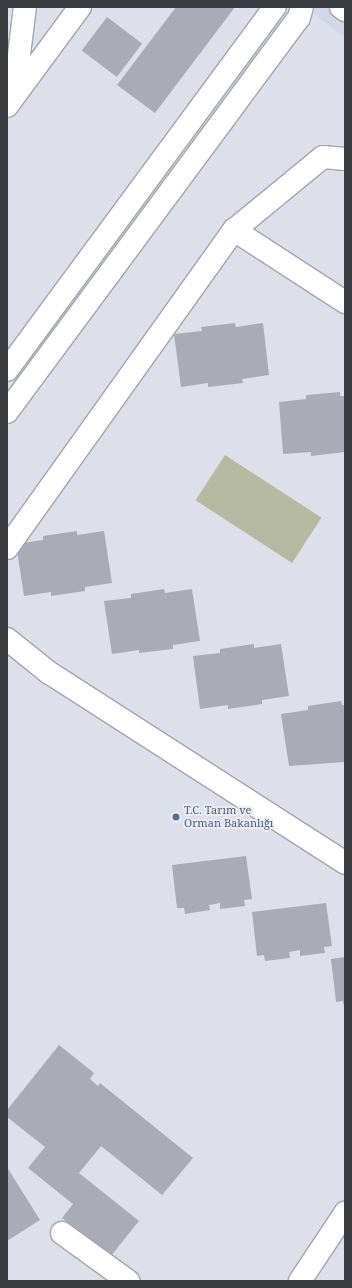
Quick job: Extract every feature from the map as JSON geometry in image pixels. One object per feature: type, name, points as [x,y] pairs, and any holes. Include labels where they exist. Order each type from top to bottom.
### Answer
[{"type":"street","points":[[10,101],[24,7]]},
{"type":"street","points":[[10,101],[80,7]]},
{"type":"street","points":[[7,370],[275,7]]},
{"type":"street","points":[[7,412],[299,18],[302,7]]},
{"type":"street","points":[[341,7],[345,10]]},
{"type":"street","points":[[7,548],[234,230],[323,157],[345,158]]},
{"type":"street","points":[[234,230],[345,302]]},
{"type":"street","points":[[7,639],[48,672],[345,863]]},
{"type":"street","points":[[300,1281],[345,1212]]},
{"type":"street","points":[[62,1233],[128,1281]]},
{"type":"shaded area","points":[[306,7],[345,7],[345,38]]},
{"type":"green space","points":[[225,455],[321,518],[292,563],[196,500]]},
{"type":"building","points":[[176,7],[235,7],[155,113],[117,85]]},
{"type":"building","points":[[107,17],[142,43],[117,77],[82,51]]},
{"type":"building","points":[[235,323],[236,327],[263,323],[269,375],[242,379],[243,383],[208,387],[208,383],[181,387],[174,334],[202,331],[201,327]]},
{"type":"building","points":[[340,392],[340,396],[345,396],[345,452],[311,456],[311,452],[283,454],[279,402],[306,399],[306,395]]},
{"type":"building","points":[[77,531],[77,535],[104,531],[112,583],[85,587],[85,591],[51,596],[51,592],[24,596],[16,544],[43,540],[43,536]]},
{"type":"building","points":[[164,589],[165,593],[192,589],[200,641],[173,645],[173,649],[139,653],[139,650],[112,654],[104,601],[131,598],[131,594]]},
{"type":"building","points":[[254,644],[254,648],[281,644],[289,696],[262,700],[262,704],[228,709],[228,705],[200,709],[193,656],[220,653],[220,649]]},
{"type":"building","points":[[341,701],[342,705],[345,705],[345,762],[289,766],[281,714],[308,710],[308,706]]},
{"type":"building","points":[[246,856],[252,899],[244,900],[245,906],[220,909],[220,903],[209,905],[210,910],[185,914],[184,908],[177,908],[172,865]]},
{"type":"building","points":[[326,903],[332,946],[324,947],[325,953],[300,956],[300,950],[289,952],[290,958],[265,961],[264,955],[257,956],[252,912]]},
{"type":"building","points":[[345,957],[344,1007],[343,1001],[336,1002],[331,959]]},
{"type":"building","points":[[59,1045],[94,1073],[90,1079],[98,1086],[100,1083],[193,1158],[162,1195],[101,1146],[79,1173],[139,1221],[110,1257],[62,1218],[73,1204],[28,1168],[45,1147],[7,1117],[7,1110]]},
{"type":"building","points":[[7,1167],[40,1220],[7,1241]]},
{"type":"place","name":"T.C. Tarım ve Orman Bakanlığı","points":[[176,817]]}]
